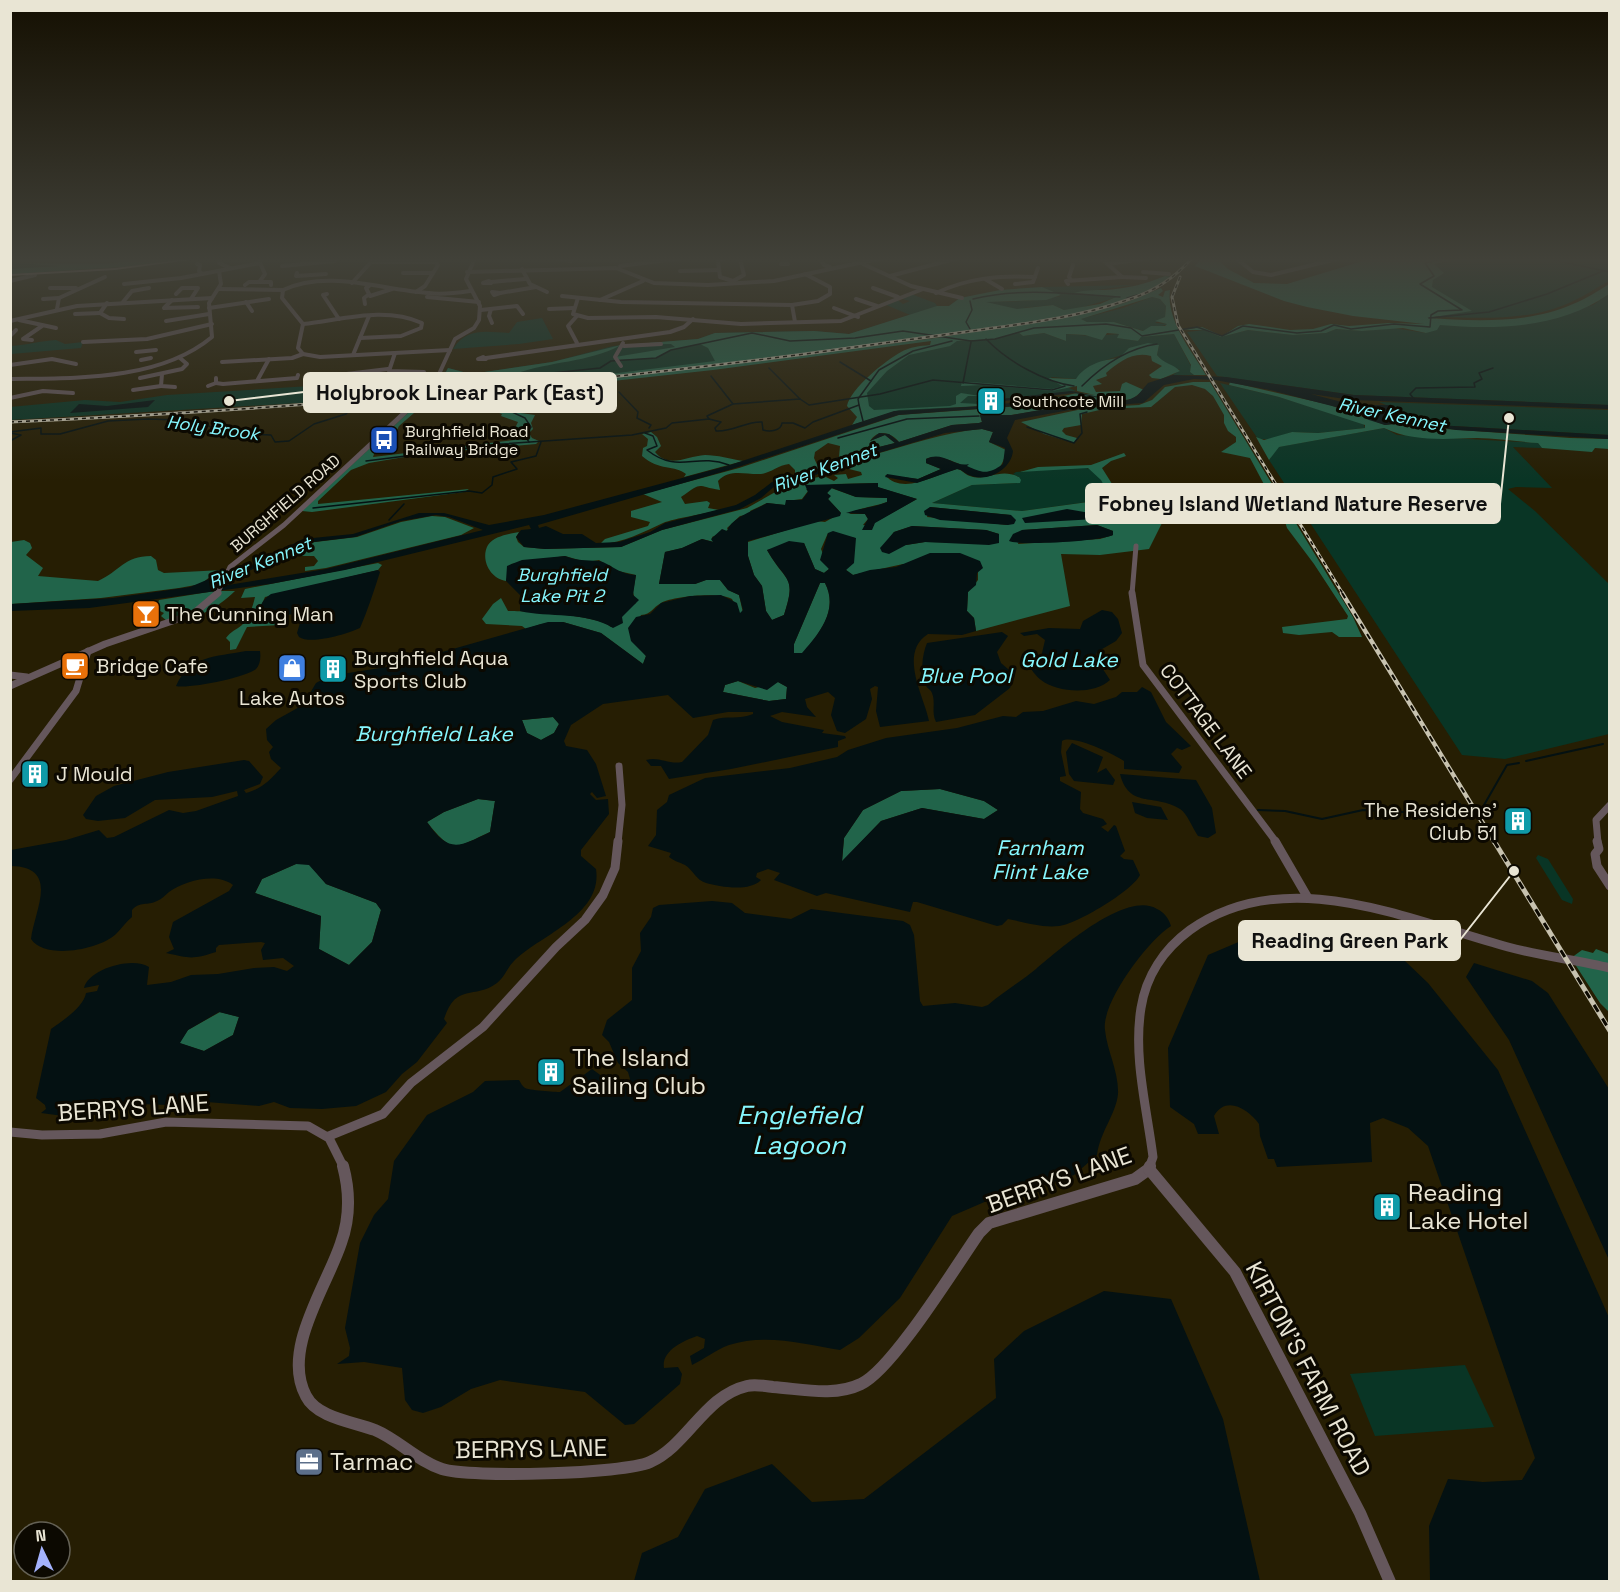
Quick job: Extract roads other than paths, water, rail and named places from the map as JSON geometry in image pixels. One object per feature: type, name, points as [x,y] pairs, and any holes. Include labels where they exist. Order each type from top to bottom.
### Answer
[{"type":"street","points":[[32,340],[23,339],[33,332]]},
{"type":"street","points":[[83,342],[108,339],[126,341],[147,339],[176,332]]},
{"type":"street","points":[[10,379],[57,378],[128,371],[158,365],[180,358],[211,339],[211,332]]},
{"type":"street","points":[[301,332],[297,348],[303,354]]},
{"type":"street","points":[[352,355],[363,332]]},
{"type":"street","points":[[360,339],[401,336],[413,332]]},
{"type":"street","name":"BURGHFIELD ROAD","points":[[10,686],[88,651],[193,614],[218,593],[227,572],[284,525],[434,385],[455,339],[465,332]]},
{"type":"street","points":[[571,332],[576,343]]},
{"type":"street","points":[[486,358],[576,343],[667,332]]},
{"type":"street","points":[[620,337],[624,346]]},
{"type":"street","points":[[624,346],[661,345]]},
{"type":"street","points":[[621,366],[616,359],[624,346]]},
{"type":"street","points":[[222,362],[303,354],[320,357],[450,350]]},
{"type":"street","points":[[136,352],[153,351],[151,358]]},
{"type":"street","points":[[388,369],[392,367],[395,353]]},
{"type":"street","points":[[151,358],[158,365]]},
{"type":"street","points":[[141,360],[151,358]]},
{"type":"street","points":[[140,378],[179,370],[189,365],[180,358]]},
{"type":"street","points":[[10,365],[52,359],[76,363]]},
{"type":"street","points":[[256,381],[269,359]]},
{"type":"street","points":[[338,374],[388,369],[396,373],[424,372]]},
{"type":"street","points":[[161,386],[162,374]]},
{"type":"street","points":[[207,386],[216,380],[256,381],[297,377]]},
{"type":"street","points":[[43,391],[57,378]]},
{"type":"street","points":[[133,390],[161,386],[175,387]]},
{"type":"street","points":[[10,398],[43,391],[73,393]]},
{"type":"street","name":"COTTAGE LANE","points":[[1136,546],[1137,556],[1132,594],[1143,665],[1287,856],[1308,898]]},
{"type":"street","points":[[10,780],[15,767],[76,691],[88,651]]},
{"type":"street","points":[[10,675],[27,677]]},
{"type":"street","points":[[329,1136],[383,1114],[411,1083],[483,1027],[556,947],[585,920],[603,895],[615,868],[622,805],[619,766]]},
{"type":"street","points":[[1610,805],[1600,813],[1595,829],[1599,849],[1595,854],[1596,861],[1610,886]]},
{"type":"street","points":[[1149,1169],[1153,1157],[1140,1041],[1140,1007],[1150,975],[1172,943],[1210,918],[1260,902],[1308,898],[1374,911],[1522,951],[1610,968]]},
{"type":"street","name":"BERRYS LANE","points":[[10,1132],[70,1136],[166,1122],[189,1121],[308,1126],[322,1129],[329,1136],[344,1168],[349,1195],[347,1222],[335,1258],[308,1317],[300,1343],[299,1367],[303,1393],[313,1407],[384,1434],[429,1466],[448,1472],[472,1474],[627,1469],[651,1462],[675,1444],[710,1407],[739,1387],[750,1385],[835,1392],[862,1384],[887,1363],[979,1233],[989,1223],[1135,1179],[1149,1169]]},
{"type":"street","name":"KIRTON'S FARM ROAD","points":[[1149,1169],[1235,1272],[1274,1342],[1309,1419],[1365,1523],[1390,1581]]},
{"type":"water","name":"River Kennet","points":[[1173,375],[1226,377],[1354,395],[1609,405],[1609,409],[1352,400],[1311,394],[1353,405],[1388,405],[1400,410],[1405,417],[1436,425],[1609,435],[1609,439],[1456,430],[1410,422],[1385,425],[1369,420],[1359,413],[1270,390],[1215,380],[1194,379],[1164,385],[1143,403],[1086,407],[1015,420],[1007,438],[1013,451],[1011,458],[1003,469],[990,476],[976,477],[957,469],[917,483],[885,477],[887,474],[918,479],[941,469],[926,463],[926,459],[932,457],[943,458],[958,464],[969,464],[967,466],[984,472],[1003,464],[1005,448],[989,442],[993,432],[982,429],[945,433],[868,456],[851,457],[814,476],[777,484],[761,498],[740,509],[662,530],[621,547],[545,549],[524,547],[516,537],[521,530],[531,529],[529,525],[345,570],[270,584],[89,608],[11,611],[11,604],[113,598],[190,587],[216,576],[240,571],[303,539],[353,534],[419,513],[444,513],[489,525],[544,515],[727,466],[894,411],[984,406],[987,405],[985,402],[989,401],[992,405],[1078,396],[1115,401],[1074,393],[995,402],[993,400],[1071,391],[1118,401],[1128,400],[1137,396],[1148,383]],"holes":[[[1086,402],[1012,415],[1000,415],[988,411],[980,415],[982,422],[952,425],[899,442],[889,434],[879,433],[870,441],[885,435],[895,443],[835,458],[812,472],[772,482],[755,495],[736,505],[665,523],[650,532],[619,542],[596,543],[582,534],[563,534],[546,526],[539,528],[538,525],[732,469],[898,415]],[[436,515],[449,517],[483,530],[326,569],[228,585],[210,585],[239,576],[305,543],[355,537],[401,521]]]},
{"type":"water","points":[[155,400],[148,407],[70,413],[79,404],[107,406]]},
{"type":"water","name":"Burghfield Lake","points":[[878,483],[878,487],[917,499],[875,523],[872,530],[862,530],[868,519],[865,514],[846,513],[882,504],[887,502],[887,498],[856,497],[832,488],[827,493],[831,496],[828,499],[841,513],[840,516],[748,541],[748,556],[754,575],[762,586],[766,611],[772,620],[784,615],[790,593],[788,580],[767,550],[789,541],[804,543],[815,569],[824,573],[829,569],[820,560],[828,533],[833,531],[856,538],[854,563],[846,570],[853,575],[870,570],[896,567],[930,553],[960,553],[980,561],[983,568],[977,573],[976,585],[968,592],[967,611],[974,618],[976,631],[962,635],[928,634],[919,642],[915,652],[915,675],[929,721],[880,727],[876,711],[878,687],[875,686],[870,689],[872,699],[866,719],[845,733],[837,731],[831,715],[835,698],[828,692],[805,699],[807,707],[816,717],[782,712],[770,716],[782,722],[824,730],[822,733],[845,736],[846,738],[838,741],[838,747],[669,779],[661,766],[651,766],[646,760],[682,762],[708,735],[713,720],[748,716],[753,712],[728,712],[693,718],[668,695],[603,704],[571,725],[564,741],[566,746],[587,750],[596,764],[606,796],[597,798],[592,792],[590,794],[596,800],[608,799],[609,814],[581,850],[581,856],[596,869],[596,885],[590,899],[567,923],[525,951],[497,983],[454,1000],[444,1019],[447,1023],[417,1062],[402,1074],[386,1092],[356,1106],[322,1109],[290,1108],[274,1102],[259,1106],[193,1101],[168,1105],[140,1104],[71,1117],[41,1113],[46,1109],[45,1105],[36,1098],[51,1029],[77,1008],[86,993],[97,991],[99,985],[84,988],[87,981],[102,970],[122,964],[142,964],[149,967],[147,985],[171,982],[191,975],[274,967],[287,971],[294,966],[283,958],[263,960],[261,950],[265,943],[261,942],[219,945],[216,952],[196,957],[166,953],[174,949],[169,937],[173,922],[229,891],[233,885],[218,879],[192,882],[176,888],[157,901],[138,906],[132,910],[132,917],[116,934],[98,944],[60,951],[38,945],[31,939],[41,892],[40,882],[36,874],[26,868],[11,866],[11,850],[66,840],[99,830],[107,838],[114,837],[169,810],[183,813],[196,811],[238,796],[237,791],[212,797],[155,800],[125,818],[98,821],[86,819],[83,815],[96,796],[114,786],[168,772],[244,760],[249,761],[263,777],[260,784],[244,790],[246,793],[257,789],[281,768],[271,759],[269,752],[273,747],[267,740],[266,729],[276,720],[303,705],[316,683],[329,676],[393,666],[548,622],[563,622],[601,633],[643,664],[646,656],[631,641],[628,628],[636,617],[650,614],[661,603],[690,596],[721,595],[737,603],[740,613],[743,610],[739,595],[728,590],[720,580],[706,580],[695,584],[659,584],[665,552],[682,548],[702,539],[713,542],[711,539],[722,529],[727,531],[738,518],[767,503],[785,505],[786,500],[802,500],[808,492],[805,485]],"holes":[[[820,583],[825,583],[830,603],[825,621],[815,638],[802,653],[794,653],[794,644]],[[738,681],[767,690],[778,682],[787,687],[786,699],[769,701],[723,692],[725,685]],[[553,717],[559,724],[554,733],[541,740],[527,733],[522,720]],[[478,799],[495,801],[490,832],[462,844],[448,843],[427,822],[444,812]],[[296,864],[309,865],[326,884],[376,903],[381,910],[372,942],[349,965],[319,949],[321,916],[255,893],[262,879]],[[219,1012],[239,1017],[233,1035],[204,1051],[180,1043],[188,1030]]]},
{"type":"water","points":[[930,507],[1011,515],[1016,520],[1014,524],[1008,525],[940,520],[925,515],[924,511]]},
{"type":"water","points":[[1067,509],[1090,513],[1096,519],[1025,523],[1022,518]]},
{"type":"water","points":[[1097,525],[1113,531],[1113,535],[1061,542],[1009,541],[1013,534],[1022,530]]},
{"type":"water","points":[[912,526],[986,530],[999,534],[999,543],[989,545],[925,542],[906,545],[889,554],[882,552],[880,548],[894,532]]},
{"type":"water","name":"Burghfield Lake Pit 2","points":[[565,556],[578,560],[602,562],[624,573],[636,575],[633,595],[639,600],[622,617],[623,623],[613,628],[591,619],[520,611],[520,595],[506,581],[507,566],[522,560]]},
{"type":"water","points":[[378,570],[380,572],[360,628],[338,636],[312,640],[299,637],[297,633],[300,623],[296,614],[266,621],[256,619],[259,608],[271,594]]},
{"type":"water","name":"Gold Lake","points":[[1102,610],[1112,612],[1118,619],[1122,633],[1116,641],[1097,652],[1095,657],[1110,680],[1095,688],[1066,690],[1048,684],[1039,678],[1031,669],[1040,662],[1045,640],[1037,634],[1024,636],[1020,633],[1049,628],[1080,629],[1083,621]]},
{"type":"water","name":"Blue Pool","points":[[1002,632],[1008,636],[997,652],[1001,663],[1015,675],[1010,688],[975,715],[936,722],[932,692],[926,686],[922,670],[927,643]]},
{"type":"water","points":[[246,651],[260,651],[256,669],[241,676],[216,682],[176,686],[188,668],[196,663]]},
{"type":"water","name":"Farnham Flint Lake","points":[[1142,687],[1151,692],[1166,722],[1191,746],[1182,750],[1177,748],[1171,754],[1182,767],[1179,773],[1124,769],[1124,761],[1102,750],[1084,742],[1062,741],[1061,752],[1066,776],[1060,777],[1060,781],[1081,792],[1080,809],[1083,813],[1103,819],[1107,824],[1101,827],[1108,832],[1114,825],[1116,826],[1125,851],[1120,856],[1133,860],[1140,875],[1116,898],[1067,924],[1046,926],[1008,919],[1002,925],[997,926],[917,902],[913,902],[910,912],[826,893],[817,896],[774,880],[780,873],[768,869],[757,873],[756,877],[761,880],[756,884],[735,888],[719,886],[700,880],[685,865],[669,857],[671,853],[648,846],[656,835],[657,810],[667,802],[669,795],[705,778],[790,768],[837,757],[848,750],[886,738],[957,728],[1003,716],[1016,717],[1023,712],[1043,711],[1076,701],[1094,704],[1116,697],[1122,692],[1137,692]],"holes":[[[940,789],[984,801],[998,810],[984,819],[922,808],[881,821],[842,861],[844,838],[863,810],[901,791]]]},
{"type":"water","points":[[1072,743],[1103,757],[1097,773],[1106,768],[1115,780],[1113,785],[1074,781],[1069,774],[1066,752]]},
{"type":"water","points":[[1120,774],[1196,780],[1212,808],[1216,833],[1208,838],[1198,836],[1183,811],[1170,804],[1136,796],[1124,785]]},
{"type":"water","points":[[1132,802],[1161,807],[1168,820],[1147,818],[1135,813]]},
{"type":"water","name":"Englefield Lagoon","points":[[712,901],[732,903],[745,913],[791,919],[811,909],[903,921],[910,925],[914,935],[920,1001],[923,1006],[955,1003],[982,1007],[988,1005],[1076,937],[1111,915],[1144,905],[1160,910],[1171,926],[1150,944],[1128,973],[1110,1004],[1106,1018],[1106,1038],[1117,1078],[1118,1094],[1097,1155],[1074,1175],[1048,1184],[1003,1194],[952,1216],[900,1298],[859,1338],[840,1350],[785,1341],[757,1340],[729,1345],[692,1365],[690,1356],[704,1348],[705,1339],[697,1336],[680,1344],[669,1352],[664,1368],[678,1367],[682,1374],[680,1384],[634,1424],[625,1425],[585,1392],[500,1380],[471,1389],[441,1407],[423,1413],[412,1410],[405,1400],[402,1368],[364,1362],[337,1364],[349,1356],[350,1348],[345,1328],[360,1243],[374,1215],[388,1199],[394,1161],[427,1115],[473,1092],[485,1081],[519,1080],[527,1089],[560,1092],[592,1069],[614,1085],[627,1086],[630,1079],[628,1072],[618,1063],[609,1042],[602,1035],[607,1020],[632,1000],[632,968],[641,951],[640,933],[651,917],[653,908],[659,905]]},
{"type":"water","points":[[1328,928],[1382,939],[1428,983],[1498,1070],[1610,1320],[1609,1581],[1430,1581],[1429,1526],[1448,1479],[1483,1482],[1522,1480],[1535,1458],[1428,1146],[1408,1128],[1383,1118],[1370,1123],[1372,1162],[1277,1167],[1274,1159],[1268,1159],[1260,1136],[1259,1124],[1243,1109],[1231,1105],[1225,1106],[1214,1116],[1219,1134],[1198,1134],[1194,1124],[1170,1107],[1168,1048],[1208,955],[1262,932],[1302,937]]},
{"type":"water","points":[[1474,963],[1532,981],[1548,993],[1609,1089],[1609,1260],[1509,1040],[1466,977]]},
{"type":"water","points":[[1104,1291],[1171,1299],[1223,1419],[1260,1581],[634,1581],[642,1553],[678,1537],[705,1489],[772,1464],[812,1502],[864,1499],[996,1398],[994,1359],[1024,1331]]},
{"type":"waterway","name":"Holy Brook","points":[[10,432],[41,428],[41,434],[60,434],[108,421],[180,420],[245,434],[271,435],[275,442],[289,441],[314,424],[346,414],[354,405],[378,395],[422,387],[502,382],[513,377],[600,368],[611,361],[656,358],[671,350],[752,333],[790,341],[855,338],[894,332]]},
{"type":"waterway","name":"Holy Brook","points":[[912,332],[971,341],[987,340]]},
{"type":"waterway","name":"Holy Brook","points":[[987,340],[1019,332]]},
{"type":"waterway","name":"Holy Brook","points":[[1137,332],[1142,336],[1165,332]]},
{"type":"waterway","name":"Holy Brook","points":[[1212,332],[1222,336],[1230,332]]},
{"type":"waterway","name":"Holy Brook","points":[[1292,332],[1305,332]]},
{"type":"waterway","points":[[987,340],[1004,355],[1027,369],[1062,384],[1074,386]]},
{"type":"waterway","points":[[859,397],[879,370],[913,351],[952,341]]},
{"type":"waterway","points":[[963,383],[971,342]]},
{"type":"waterway","points":[[1082,386],[1116,359],[1136,349],[1157,344]]},
{"type":"waterway","points":[[840,362],[871,381]]},
{"type":"waterway","points":[[769,368],[800,399]]},
{"type":"waterway","points":[[1414,399],[1410,394],[1416,388],[1475,387],[1474,383],[1482,379],[1479,373],[1493,368]]},
{"type":"waterway","points":[[711,376],[733,404]]},
{"type":"waterway","points":[[859,397],[933,380],[963,383]]},
{"type":"waterway","points":[[963,383],[1052,390],[1065,386]]},
{"type":"waterway","points":[[619,392],[638,412],[637,418],[651,425],[649,428]]},
{"type":"waterway","points":[[800,399],[809,405],[859,397]]},
{"type":"waterway","points":[[859,397],[859,405]]},
{"type":"waterway","points":[[733,404],[800,399]]},
{"type":"waterway","points":[[492,403],[525,418],[531,427],[525,436],[529,442]]},
{"type":"waterway","points":[[709,419],[707,416],[733,404]]},
{"type":"waterway","points":[[709,419],[721,422],[715,428],[716,431],[729,430],[756,422],[762,422],[763,430],[766,431],[777,429],[782,423],[793,423],[805,428],[813,422],[859,405]]},
{"type":"waterway","points":[[859,405],[863,421]]},
{"type":"waterway","points":[[1027,427],[1074,443],[1082,433],[1080,414],[1087,412]]},
{"type":"waterway","points":[[838,438],[907,419],[979,416]]},
{"type":"waterway","points":[[366,461],[501,444],[632,435],[666,428],[672,423],[709,419]]},
{"type":"waterway","name":"Holy Brook","points":[[10,433],[21,435],[10,441]]},
{"type":"waterway","points":[[645,433],[653,436],[657,446],[647,450],[658,457],[669,461],[706,461],[729,465]]},
{"type":"waterway","points":[[313,508],[469,491],[482,493],[492,485],[493,477],[517,469],[511,462],[536,456],[541,442]]},
{"type":"waterway","points":[[389,520],[404,504]]},
{"type":"waterway","points":[[1526,761],[1603,744]]},
{"type":"waterway","points":[[1484,805],[1507,765],[1519,763]]},
{"type":"waterway","points":[[1258,810],[1285,811],[1322,819],[1363,810],[1403,812],[1460,804]]},
{"type":"railway","points":[[10,422],[309,404],[508,387],[706,366],[962,332]]},
{"type":"railway","points":[[1182,332],[1343,594]]},
{"type":"railway","points":[[1342,593],[1495,843]]},
{"type":"railway","points":[[1494,841],[1610,1031]]},
{"type":"place","name":"Holybrook Linear Park (East)","points":[[229,401]]},
{"type":"place","name":"Southcote Mill","points":[[991,401]]},
{"type":"place","name":"Fobney Island Wetland Nature Reserve","points":[[1509,418]]},
{"type":"place","name":"Burghfield Road Railway Bridge","points":[[384,440]]},
{"type":"place","name":"The Cunning Man","points":[[146,614]]},
{"type":"place","name":"Bridge Cafe","points":[[75,666]]},
{"type":"place","name":"Lake Autos","points":[[292,668]]},
{"type":"place","name":"Burghfield Aqua Sports Club","points":[[333,669]]},
{"type":"place","name":"J Mould","points":[[35,774]]},
{"type":"place","name":"The Residens' Club 51","points":[[1518,821]]},
{"type":"place","name":"Reading Green Park","points":[[1514,871]]},
{"type":"place","name":"The Island Sailing Club","points":[[551,1072]]},
{"type":"place","name":"Reading Lake Hotel","points":[[1387,1207]]},
{"type":"place","name":"Tarmac","points":[[309,1462]]}]
